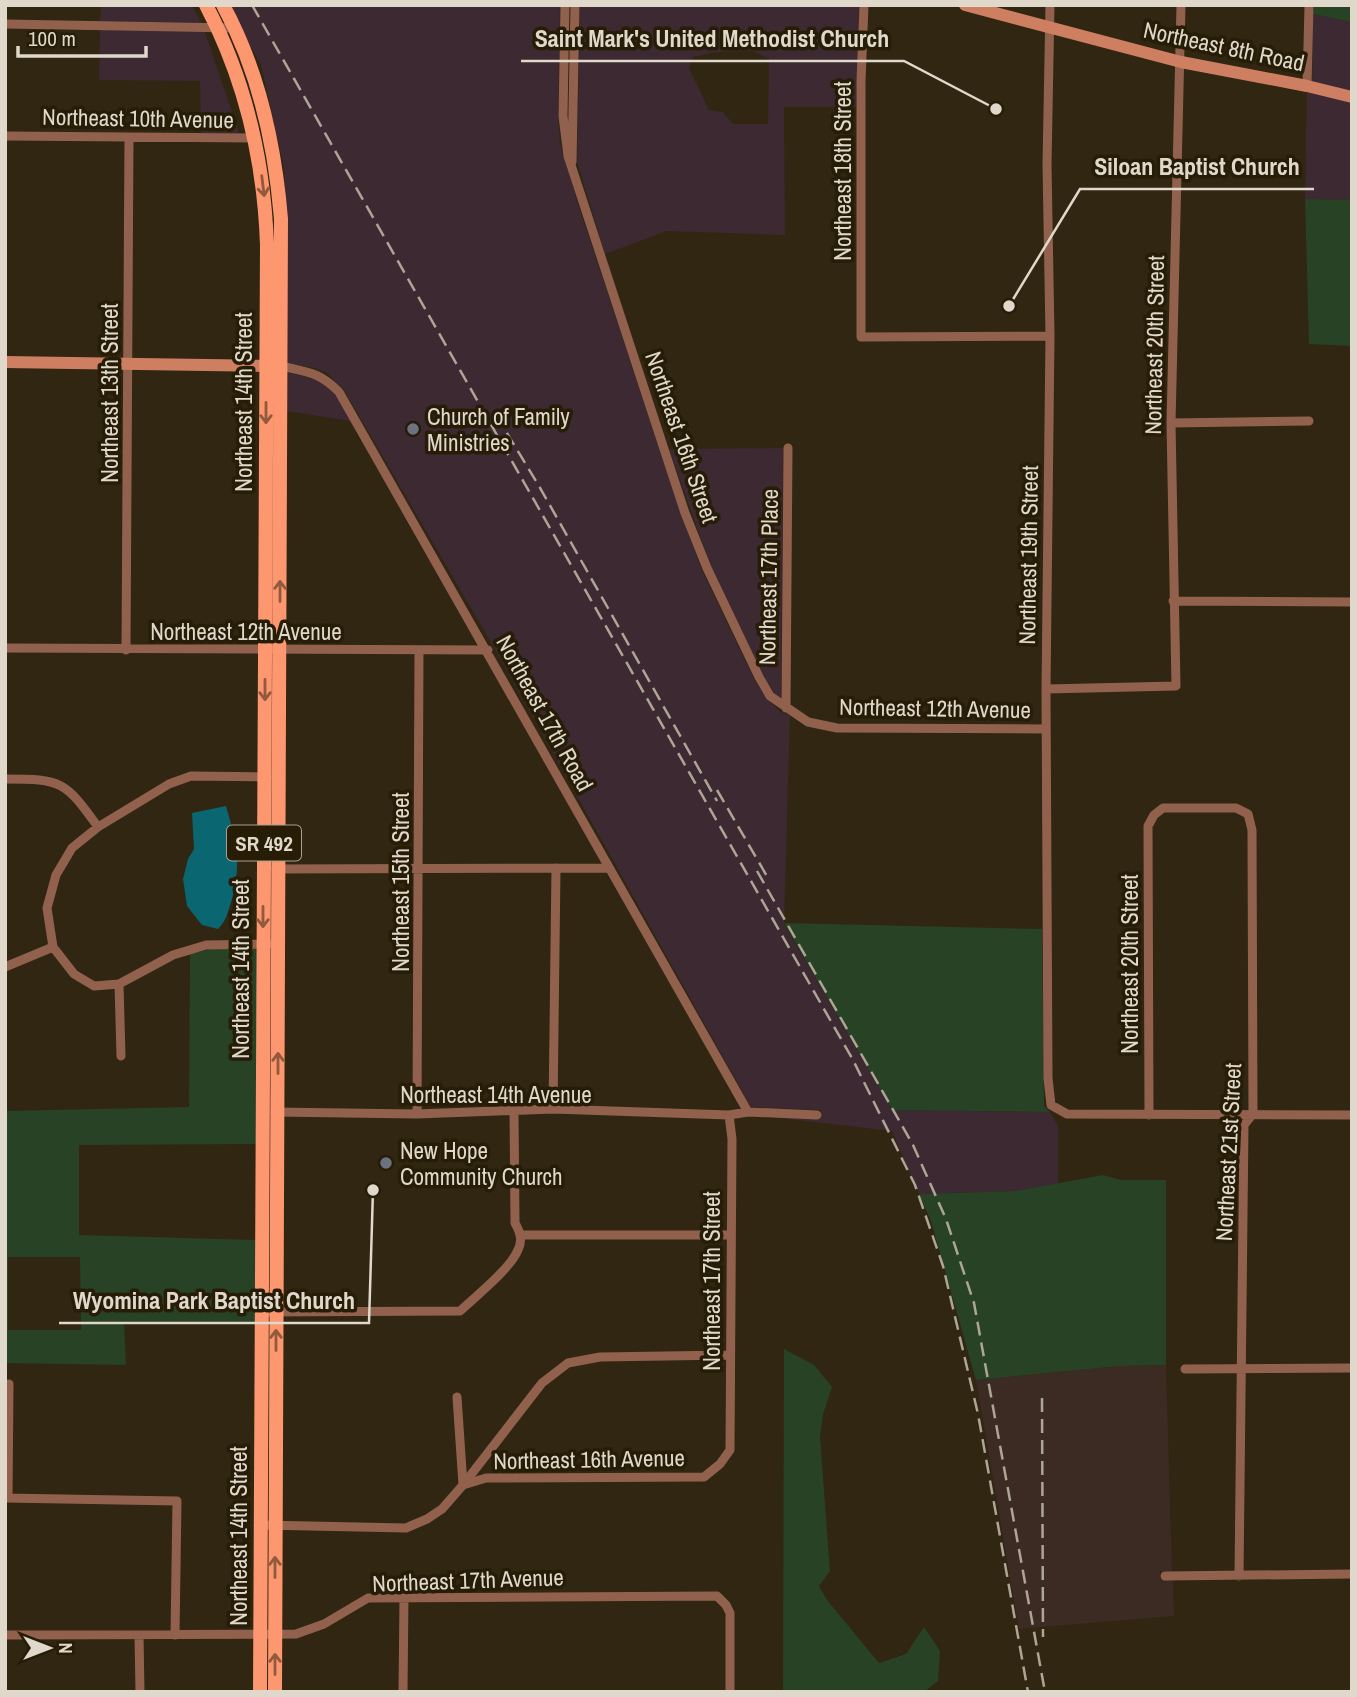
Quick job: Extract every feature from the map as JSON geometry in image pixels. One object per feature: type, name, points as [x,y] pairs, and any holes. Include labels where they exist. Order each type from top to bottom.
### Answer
[{"type":"main road","name":"Northeast 14th Street","points":[[206,5],[242,90],[255,138],[266,220],[274,366]]},
{"type":"main road","name":"Northeast 14th Street","points":[[223,5],[255,80],[271,138],[281,219],[274,366],[272,650],[272,777],[279,869],[271,944]]},
{"type":"main road","name":"Northeast 8th Road","points":[[965,5],[1181,62],[1352,97]]},
{"type":"main road","points":[[5,362],[274,366]]},
{"type":"main road","name":"Northeast 14th Street","points":[[272,777],[264,869],[271,944],[268,1635],[275,1692]]},
{"type":"main road","name":"Northeast 14th Street","points":[[260,1692],[268,1635]]},
{"type":"street","name":"Northeast 16th Street","points":[[565,5],[574,109],[572,163]]},
{"type":"street","name":"Northeast 16th Street","points":[[575,5],[563,108],[565,143],[582,202],[660,437],[707,568],[759,677],[770,696],[786,708]]},
{"type":"street","name":"Northeast 18th Street","points":[[864,5],[861,82],[861,338],[1050,336]]},
{"type":"street","name":"Northeast 19th Street","points":[[1050,5],[1046,689],[1048,1077],[1051,1105],[1067,1114],[1149,1115]]},
{"type":"street","name":"Northeast 20th Street","points":[[1176,686],[1171,423],[1181,5]]},
{"type":"street","points":[[1307,86],[1309,5]]},
{"type":"street","points":[[5,24],[234,28]]},
{"type":"street","points":[[563,108],[574,109]]},
{"type":"street","name":"Northeast 10th Avenue","points":[[5,136],[271,138]]},
{"type":"street","name":"Northeast 13th Street","points":[[125,650],[129,137]]},
{"type":"street","name":"Northeast 17th Road","points":[[274,366],[313,372],[325,377],[339,392],[488,650],[748,1112]]},
{"type":"street","points":[[1171,423],[1309,421]]},
{"type":"street","name":"Northeast 17th Place","points":[[786,708],[788,447]]},
{"type":"street","points":[[1173,601],[1352,601]]},
{"type":"street","name":"Northeast 12th Avenue","points":[[5,648],[488,650]]},
{"type":"street","name":"Northeast 15th Street","points":[[417,1114],[419,650]]},
{"type":"street","name":"Northeast 12th Avenue","points":[[1046,689],[1176,686]]},
{"type":"street","name":"Northeast 12th Avenue","points":[[786,708],[808,722],[837,728],[1046,729]]},
{"type":"street","points":[[271,944],[205,945],[173,955],[120,984],[94,986],[74,974],[53,947],[47,908],[56,875],[72,848],[98,828],[169,784],[191,776],[272,777]]},
{"type":"street","points":[[5,779],[55,782],[74,794],[98,828]]},
{"type":"street","name":"Northeast 20th Street","points":[[1149,1115],[1148,826],[1154,814],[1163,808],[1236,808],[1248,814]]},
{"type":"street","name":"Northeast 21st Street","points":[[1238,1576],[1244,1125],[1253,1114],[1252,830],[1248,814]]},
{"type":"street","points":[[553,1109],[556,868]]},
{"type":"street","points":[[264,869],[609,868]]},
{"type":"street","points":[[5,967],[53,947]]},
{"type":"street","points":[[120,984],[121,1056]]},
{"type":"street","name":"Northeast 14th Avenue","points":[[270,1112],[417,1114],[553,1109],[729,1115]]},
{"type":"street","points":[[269,1312],[460,1311],[494,1280],[518,1250],[521,1235],[515,1223],[514,1111]]},
{"type":"street","points":[[729,1115],[748,1112],[817,1115]]},
{"type":"street","name":"Northeast 17th Street","points":[[720,1464],[730,1450],[729,1235],[732,1139],[729,1115]]},
{"type":"street","points":[[1149,1115],[1352,1115]]},
{"type":"street","points":[[521,1235],[729,1235]]},
{"type":"street","points":[[463,1485],[542,1382],[568,1363],[600,1357],[730,1355]]},
{"type":"street","points":[[1185,1369],[1352,1368]]},
{"type":"street","points":[[9,1384],[7,1498],[177,1501],[175,1634]]},
{"type":"street","points":[[457,1397],[463,1485]]},
{"type":"street","name":"Northeast 16th Avenue","points":[[268,1525],[406,1528],[428,1520],[443,1509],[463,1485],[486,1478],[704,1477],[720,1464]]},
{"type":"street","points":[[1165,1576],[1352,1574]]},
{"type":"street","points":[[403,1692],[404,1596]]},
{"type":"street","name":"Northeast 17th Avenue","points":[[5,1635],[296,1634],[324,1624],[368,1598],[404,1596],[717,1596],[730,1613],[730,1692]]},
{"type":"street","points":[[139,1635],[140,1692]]},
{"type":"shaded area","points":[[101,5],[192,5],[201,23],[100,21]]},
{"type":"shaded area","points":[[228,5],[560,5],[560,143],[578,204],[702,570],[754,679],[767,699],[781,712],[790,715],[784,924],[892,1110],[1050,1112],[1058,1126],[1058,1184],[1016,1191],[919,1194],[892,1131],[771,1117],[821,1119],[821,1110],[751,1107],[493,646],[344,390],[327,373],[286,363],[284,168],[261,65]]},
{"type":"shaded area","points":[[580,5],[859,5],[856,107],[784,107],[785,235],[667,231],[605,254],[577,162]],"holes":[[[753,51],[769,59],[768,124],[733,124],[723,112],[709,110],[689,68],[693,57],[717,52]]]},
{"type":"shaded area","points":[[1313,14],[1352,22],[1352,93],[1312,82]]},
{"type":"shaded area","points":[[100,30],[205,32],[239,133],[201,133],[200,81],[99,80]]},
{"type":"shaded area","points":[[1307,90],[1352,102],[1352,200],[1305,199]]},
{"type":"shaded area","points":[[286,372],[322,381],[335,394],[351,421],[286,411]]},
{"type":"shaded area","points":[[783,448],[781,698],[774,693],[763,675],[711,567],[669,449]]},
{"type":"shaded area","points":[[1166,1365],[1172,1571],[1160,1571],[1160,1579],[1173,1580],[1174,1616],[1019,1629],[976,1380],[1120,1366]]},
{"type":"green space","points":[[1314,5],[1352,5],[1352,22],[1313,14]]},
{"type":"green space","points":[[1305,199],[1352,200],[1352,346],[1309,344]]},
{"type":"green space","points":[[784,923],[1042,929],[1044,1106],[1050,1112],[892,1110]]},
{"type":"green space","points":[[212,949],[258,949],[257,1144],[79,1145],[79,1235],[257,1240],[257,1323],[124,1324],[126,1365],[5,1363],[5,1111],[189,1107],[190,954]],"holes":[[[8,1257],[80,1257],[81,1330],[8,1330]]]},
{"type":"green space","points":[[1103,1175],[1121,1180],[1166,1180],[1166,1365],[1120,1366],[976,1380],[931,1221],[919,1194],[1016,1191]]},
{"type":"green space","points":[[784,1349],[814,1365],[832,1387],[823,1414],[820,1437],[830,1571],[819,1586],[827,1600],[879,1663],[906,1654],[924,1627],[940,1651],[938,1681],[924,1692],[783,1692]]},
{"type":"water","points":[[226,806],[235,841],[237,874],[228,911],[218,929],[202,925],[187,906],[183,879],[188,859],[194,849],[192,813]]},
{"type":"railway","points":[[252,5],[853,1060],[915,1185],[943,1266],[978,1414],[1028,1692]]},
{"type":"railway","points":[[496,415],[717,801]]},
{"type":"railway","points":[[717,790],[768,878]]},
{"type":"railway","points":[[757,871],[913,1145],[946,1219],[974,1303],[1045,1692]]},
{"type":"railway","points":[[1042,1398],[1043,1637]]},
{"type":"place","name":"Saint Mark's United Methodist Church","points":[[996,109]]},
{"type":"place","name":"Siloan Baptist Church","points":[[1009,306]]},
{"type":"place","name":"Church of Family Ministries","points":[[413,429]]},
{"type":"place","name":"New Hope Community Church","points":[[386,1163]]},
{"type":"place","name":"Wyomina Park Baptist Church","points":[[373,1190]]}]
